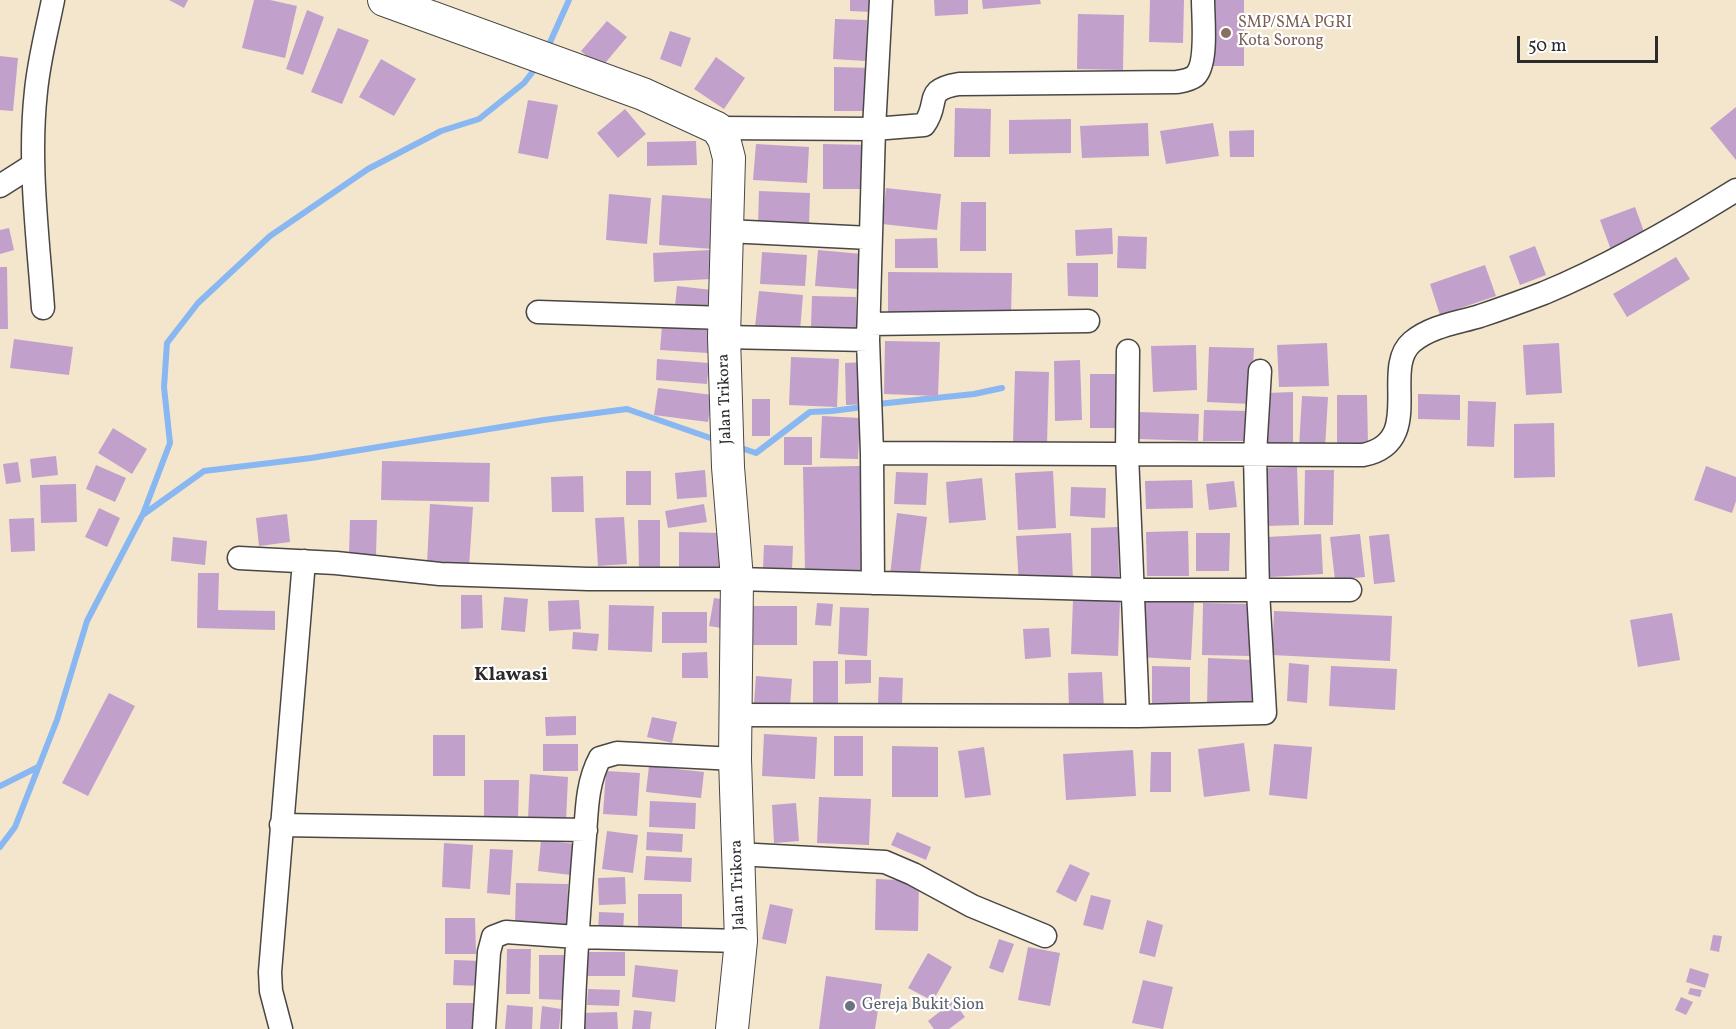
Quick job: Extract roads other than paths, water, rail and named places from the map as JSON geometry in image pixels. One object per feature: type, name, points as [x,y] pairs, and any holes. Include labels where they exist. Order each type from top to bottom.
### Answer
[{"type":"street","points":[[43,308],[33,165],[36,92],[40,59],[53,0]]},
{"type":"street","points":[[873,583],[868,332],[880,0]]},
{"type":"street","points":[[402,3],[566,67],[643,94],[717,128],[874,129],[924,125],[929,118],[935,93],[942,86],[1189,80],[1197,74],[1203,62],[1203,0]]},
{"type":"street","name":"Jalan Trikora","points":[[717,128],[724,139],[729,158],[725,327],[726,418],[737,579],[735,759],[741,941],[732,1029]]},
{"type":"street","points":[[0,186],[33,165]]},
{"type":"street","points":[[872,453],[1363,455],[1378,452],[1391,441],[1398,421],[1402,355],[1412,342],[1437,327],[1478,316],[1544,293],[1597,268],[1689,219],[1736,190]]},
{"type":"street","points":[[727,231],[870,238]]},
{"type":"street","points":[[538,312],[725,327],[868,332],[1088,321]]},
{"type":"street","points":[[1128,351],[1127,454],[1138,716]]},
{"type":"street","points":[[735,716],[1138,716],[1265,713],[1258,591],[1256,454],[1260,371]]},
{"type":"street","points":[[239,558],[303,567],[588,579],[737,579],[1132,590],[1350,590]]},
{"type":"street","points":[[281,1029],[271,991],[270,972],[303,567]]},
{"type":"street","points":[[573,1029],[587,802],[592,772],[600,758],[617,753],[735,759]]},
{"type":"street","points":[[282,825],[586,830]]},
{"type":"street","points":[[737,854],[885,862],[913,874],[972,906],[1045,936]]},
{"type":"street","points":[[484,1029],[489,952],[493,937],[506,932],[577,937],[741,941]]},
{"type":"waterway","points":[[547,49],[569,0]]},
{"type":"waterway","points":[[0,847],[15,827],[57,720],[87,621],[143,514],[170,443],[164,387],[167,343],[198,303],[270,236],[368,169],[441,131],[479,119],[524,83],[538,65]]},
{"type":"waterway","points":[[878,404],[974,394],[1002,388]]},
{"type":"waterway","points":[[738,447],[756,453],[810,412],[863,407]]},
{"type":"waterway","points":[[144,514],[204,471],[311,458],[544,420],[627,409],[719,441]]},
{"type":"waterway","points":[[0,786],[38,767]]},
{"type":"place","name":"SMP/SMA PGRI Kota Sorong","points":[[1226,33]]},
{"type":"place","name":"Gereja Bukit Sion","points":[[850,1006]]},
{"type":"district","name":"Klawasi","points":[[511,676]]}]
